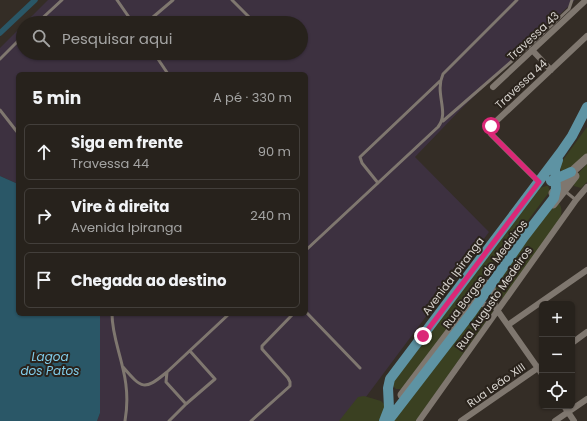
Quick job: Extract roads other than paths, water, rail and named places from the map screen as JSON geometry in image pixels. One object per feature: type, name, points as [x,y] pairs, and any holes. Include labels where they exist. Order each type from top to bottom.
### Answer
[{"type":"main road","name":"Avenida Ipiranga","points":[[389,384],[390,379],[561,152],[572,136],[587,107]]},
{"type":"main road","points":[[507,261],[554,198],[556,184],[555,169],[561,152]]},
{"type":"main road","points":[[537,185],[556,184],[587,158]]},
{"type":"main road","name":"Rua Borges de Medeiros","points":[[388,421],[477,304],[507,261],[587,162]]},
{"type":"main road","name":"Rua Borges de Medeiros","points":[[384,421],[556,184]]},
{"type":"main road","points":[[389,384],[395,392],[402,395],[410,389],[450,336],[477,304]]},
{"type":"main road","points":[[384,421],[389,408],[389,384]]},
{"type":"street","name":"Travessa 43","points":[[493,87],[586,0]]},
{"type":"street","name":"Travessa 44","points":[[537,185],[489,130],[491,126],[587,36]]},
{"type":"street","points":[[532,50],[551,70]]},
{"type":"street","name":"Rua Augusto Medeiros","points":[[419,421],[496,309],[587,187]]},
{"type":"street","points":[[508,325],[587,270]]},
{"type":"street","points":[[492,283],[496,309],[539,365]]},
{"type":"street","points":[[477,304],[496,309]]},
{"type":"street","points":[[575,341],[587,332]]},
{"type":"street","name":"Rua Leão XIII","points":[[461,421],[539,367]]},
{"type":"street","points":[[555,421],[587,399]]},
{"type":"street","points":[[566,409],[574,421]]},
{"type":"lane","points":[[45,16],[62,0]]},
{"type":"lane","points":[[117,0],[128,16]]},
{"type":"lane","points":[[154,16],[173,0]]},
{"type":"lane","points":[[232,0],[248,16]]},
{"type":"lane","points":[[378,183],[362,163],[360,157],[440,80],[443,74],[516,0]]},
{"type":"lane","points":[[308,248],[442,122],[535,41],[569,9],[572,0]]},
{"type":"lane","points":[[0,59],[16,43]]},
{"type":"lane","points":[[159,60],[167,72]]},
{"type":"lane","points":[[440,80],[440,96],[444,115],[442,122]]},
{"type":"lane","points":[[0,110],[16,130]]},
{"type":"lane","points":[[566,192],[576,200]]},
{"type":"lane","points":[[308,314],[360,368]]},
{"type":"lane","points":[[112,316],[114,337],[126,388],[125,421]]},
{"type":"lane","points":[[122,366],[135,382],[141,385],[154,383],[227,316]]},
{"type":"lane","points":[[251,421],[290,386],[288,378],[262,349],[262,346],[291,316]]},
{"type":"lane","points":[[169,421],[215,379],[190,350]]},
{"type":"lane","points":[[167,372],[166,382],[186,404]]},
{"type":"water","name":"Lagoa dos Patos","points":[[0,176],[16,183],[16,316],[100,316],[100,413],[97,421],[0,421]]},
{"type":"waterway","points":[[18,16],[35,0]]},
{"type":"waterway","points":[[0,33],[16,18]]}]
